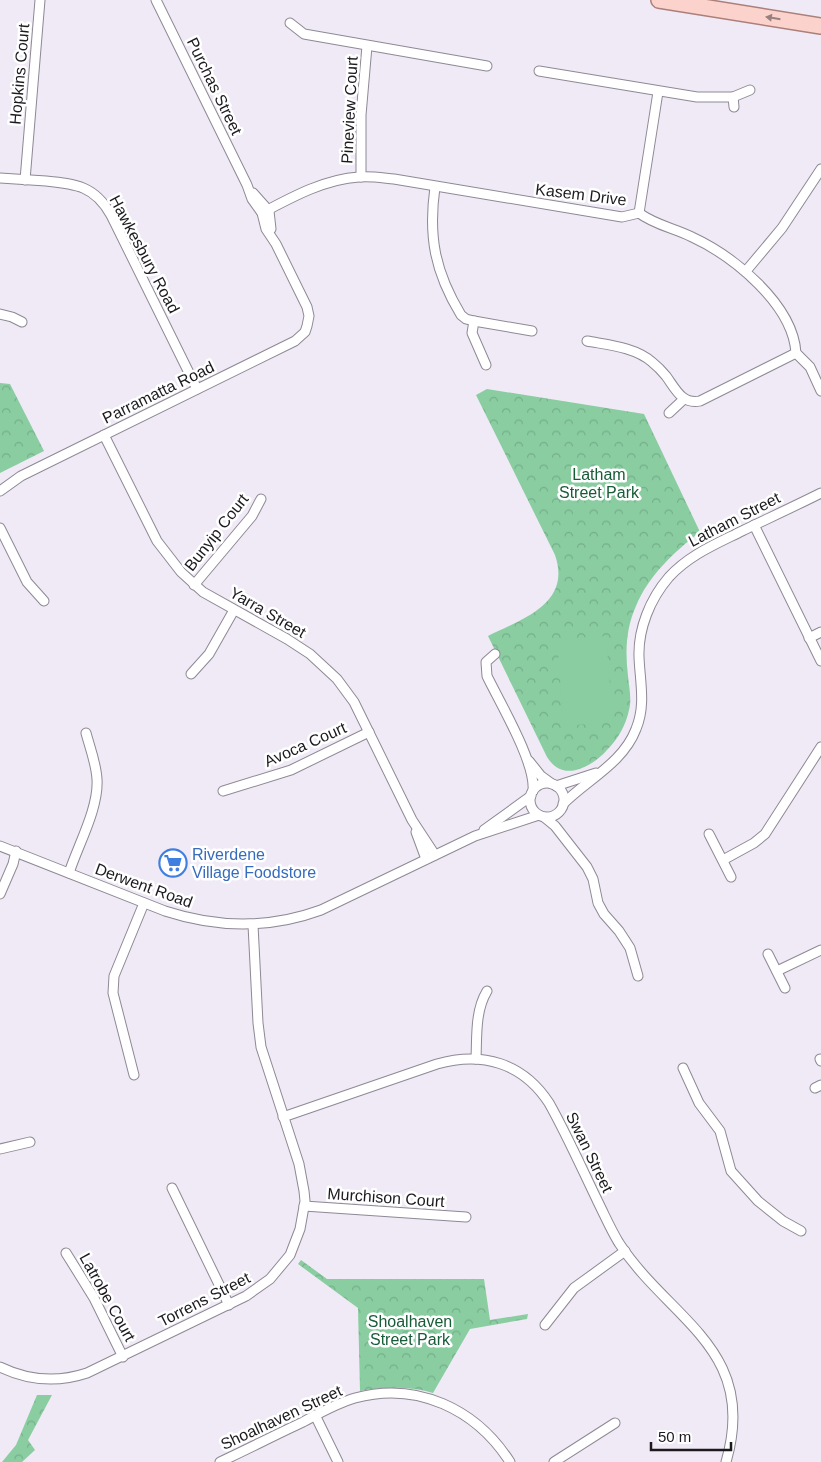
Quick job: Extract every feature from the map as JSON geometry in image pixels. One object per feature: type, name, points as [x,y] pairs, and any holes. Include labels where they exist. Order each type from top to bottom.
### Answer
[{"type":"main road","points":[[659,0],[821,26]]},
{"type":"street","name":"Hopkins Court","points":[[25,180],[40,0]]},
{"type":"street","name":"Purchas Street","points":[[156,0],[247,185],[265,211]]},
{"type":"street","name":"Pineview Court","points":[[290,23],[304,34],[487,66]]},
{"type":"street","name":"Pineview Court","points":[[360,176],[361,115],[367,46]]},
{"type":"street","points":[[539,71],[697,97],[733,97],[750,90]]},
{"type":"street","points":[[639,214],[658,92]]},
{"type":"street","points":[[733,97],[734,107]]},
{"type":"street","points":[[746,271],[782,228],[820,173]]},
{"type":"street","name":"Kasem Drive","points":[[265,211],[320,186],[360,176],[394,179],[622,217],[639,214],[709,245],[729,257],[746,271],[764,290],[778,310],[795,340],[796,353],[810,368],[821,390]]},
{"type":"street","name":"Hawkesbury Road","points":[[0,178],[75,185],[93,193],[103,202],[197,389]]},
{"type":"street","points":[[435,187],[432,212],[432,233],[435,253],[440,271],[458,309],[466,319],[532,331]]},
{"type":"street","name":"Parramatta Road","points":[[0,483],[21,476],[104,436],[295,341],[305,332],[308,321],[307,307],[276,244],[265,211]]},
{"type":"street","points":[[0,314],[22,322]]},
{"type":"street","points":[[474,321],[472,333],[486,365]]},
{"type":"street","points":[[587,341],[634,351],[650,360],[665,374],[684,399],[693,402],[700,401],[796,353]]},
{"type":"street","points":[[669,413],[684,399]]},
{"type":"street","name":"Yarra Street","points":[[104,436],[157,541],[171,562],[194,585],[215,600],[287,639],[319,661],[346,690],[412,820],[426,859]]},
{"type":"street","name":"Parramatta Road","points":[[0,491],[21,476]]},
{"type":"street","name":"Latham Street","points":[[562,806],[615,760],[629,744],[640,718],[642,698],[639,642],[644,621],[655,597],[674,572],[705,550],[821,493]]},
{"type":"street","name":"Bunyip Court","points":[[194,585],[252,516],[261,499]]},
{"type":"street","points":[[754,525],[821,661]]},
{"type":"street","points":[[0,528],[27,582],[44,601]]},
{"type":"street","points":[[191,674],[209,654],[234,610]]},
{"type":"street","points":[[809,638],[821,632]]},
{"type":"street","points":[[495,654],[486,662],[487,676],[528,759],[541,776],[563,794],[561,825],[563,835]]},
{"type":"street","name":"Avoca Court","points":[[223,791],[291,770],[369,732]]},
{"type":"street","points":[[68,873],[91,813],[96,791],[95,764],[86,733]]},
{"type":"street","points":[[723,860],[754,843],[765,834],[821,747]]},
{"type":"street","points":[[528,759],[534,782],[532,807],[541,816],[551,821],[591,873],[598,903],[630,948],[638,976]]},
{"type":"street","name":"Latham Street","points":[[554,785],[603,770]]},
{"type":"street","points":[[532,794],[542,785],[554,785]]},
{"type":"street","name":"Derwent Road","points":[[475,836],[532,794]]},
{"type":"street","points":[[541,816],[554,816],[562,806]]},
{"type":"street","name":"Derwent Road","points":[[0,846],[172,914],[215,923],[253,925],[295,918],[321,910],[475,836],[541,816]]},
{"type":"street","name":"Yarra Street","points":[[412,820],[435,854]]},
{"type":"street","points":[[709,834],[731,877]]},
{"type":"street","points":[[0,894],[16,852]]},
{"type":"street","points":[[134,1075],[113,993],[114,976],[144,903]]},
{"type":"street","name":"Torrens Street","points":[[0,1367],[32,1378],[66,1379],[87,1373],[229,1305],[259,1288],[283,1265],[298,1237],[304,1206],[302,1178],[264,1059],[260,1038],[253,925]]},
{"type":"street","points":[[777,971],[821,950]]},
{"type":"street","points":[[768,954],[785,988]]},
{"type":"street","points":[[476,1059],[478,1015],[487,991]]},
{"type":"street","name":"Swan Street","points":[[283,1117],[443,1062],[461,1058],[498,1063],[516,1071],[532,1083],[544,1096],[614,1235],[640,1270],[712,1349],[723,1371],[730,1395],[733,1418],[732,1439],[726,1462]]},
{"type":"street","points":[[683,1068],[694,1096],[720,1131],[731,1171],[758,1201],[783,1221],[801,1230]]},
{"type":"street","points":[[0,1149],[30,1142]]},
{"type":"street","points":[[172,1188],[229,1305]]},
{"type":"street","name":"Murchison Court","points":[[304,1206],[466,1217]]},
{"type":"street","points":[[545,1325],[574,1288],[625,1251]]},
{"type":"street","name":"Latrobe Court","points":[[66,1253],[92,1294],[123,1356]]},
{"type":"street","name":"Shoalhaven Street","points":[[220,1462],[352,1399],[388,1394],[417,1396],[447,1405],[477,1423],[499,1446],[510,1462]]},
{"type":"street","points":[[315,1415],[338,1462]]},
{"type":"street","points":[[554,1462],[615,1423]]},
{"type":"green space","points":[[0,383],[10,384],[44,451],[0,473]]},
{"type":"green space","name":"Latham Street Park","points":[[487,389],[644,414],[700,532],[663,565],[641,595],[630,623],[627,640],[630,702],[626,721],[618,736],[604,753],[589,765],[576,770],[567,771],[559,769],[547,757],[488,636],[541,608],[550,598],[556,586],[558,572],[555,555],[476,395]]},
{"type":"green space","points":[[606,636],[613,722],[564,726],[557,639]]},
{"type":"green space","name":"Shoalhaven Street Park","points":[[301,1260],[327,1279],[484,1279],[490,1320],[528,1314],[527,1319],[470,1329],[433,1393],[397,1388],[360,1391],[358,1308],[298,1264]]},
{"type":"green space","points":[[37,1395],[52,1395],[28,1440],[35,1450],[22,1462],[2,1462],[16,1445]]},
{"type":"place","name":"Riverdene Village Foodstore","points":[[173,863]]}]
